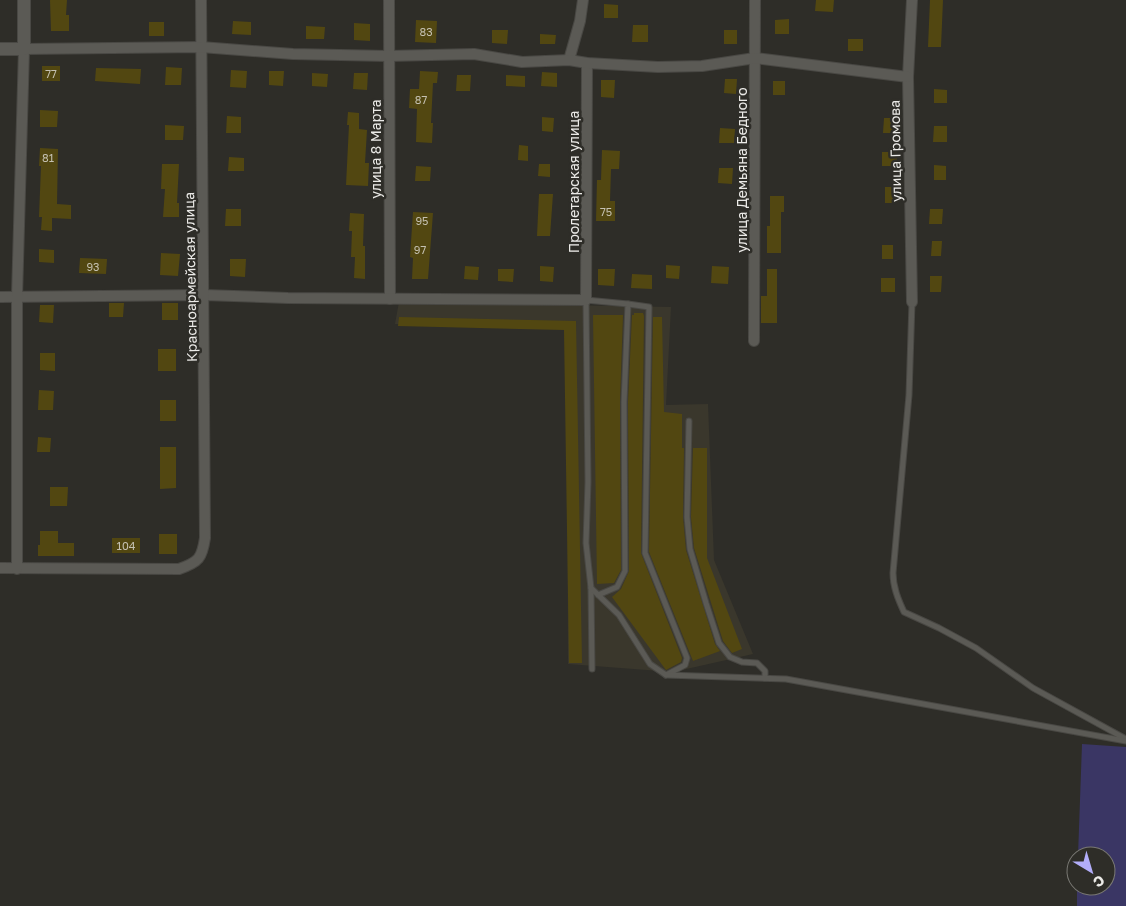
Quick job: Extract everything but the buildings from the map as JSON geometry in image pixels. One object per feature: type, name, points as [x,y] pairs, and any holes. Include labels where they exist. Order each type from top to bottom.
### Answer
[{"type":"street","points":[[0,568],[17,569],[16,297],[24,0]]},
{"type":"street","name":"Красноармейская улица","points":[[17,569],[179,569],[192,565],[203,553],[205,538],[201,0]]},
{"type":"street","name":"улица 8 Марта","points":[[389,0],[390,299]]},
{"type":"street","points":[[569,60],[580,21],[583,0]]},
{"type":"street","name":"улица Демьяна Бедного","points":[[754,341],[755,0]]},
{"type":"street","name":"улица Громова","points":[[912,0],[908,77],[912,302]]},
{"type":"street","points":[[0,49],[201,47],[293,54],[388,56],[474,54],[522,62],[569,60],[588,63],[680,68],[755,58],[908,77]]},
{"type":"street","name":"Пролетарская улица","points":[[586,300],[588,63]]},
{"type":"street","points":[[0,297],[204,295],[288,298],[586,300]]},
{"type":"lane","points":[[592,668],[591,588],[586,543],[588,482],[586,300],[649,307],[645,553],[687,658],[685,665],[666,675]]},
{"type":"lane","points":[[912,302],[909,394],[893,573],[893,584],[904,612],[976,648],[1033,688],[1126,740]]},
{"type":"lane","points":[[598,595],[618,587],[625,571],[624,402],[628,304]]},
{"type":"lane","points":[[689,421],[687,517],[690,549],[719,643],[730,657],[742,662],[757,663],[765,670],[765,678]]},
{"type":"lane","points":[[591,588],[619,614],[650,664],[666,675],[786,679],[1126,740]]},
{"type":"shaded area","points":[[399,302],[671,307],[666,405],[708,404],[714,560],[753,654],[673,672],[568,664],[567,324],[395,324]]},
{"type":"shaded area","points":[[1082,744],[1126,747],[1126,906],[1077,906],[1077,896],[1116,896],[1116,846],[1078,846]]}]
